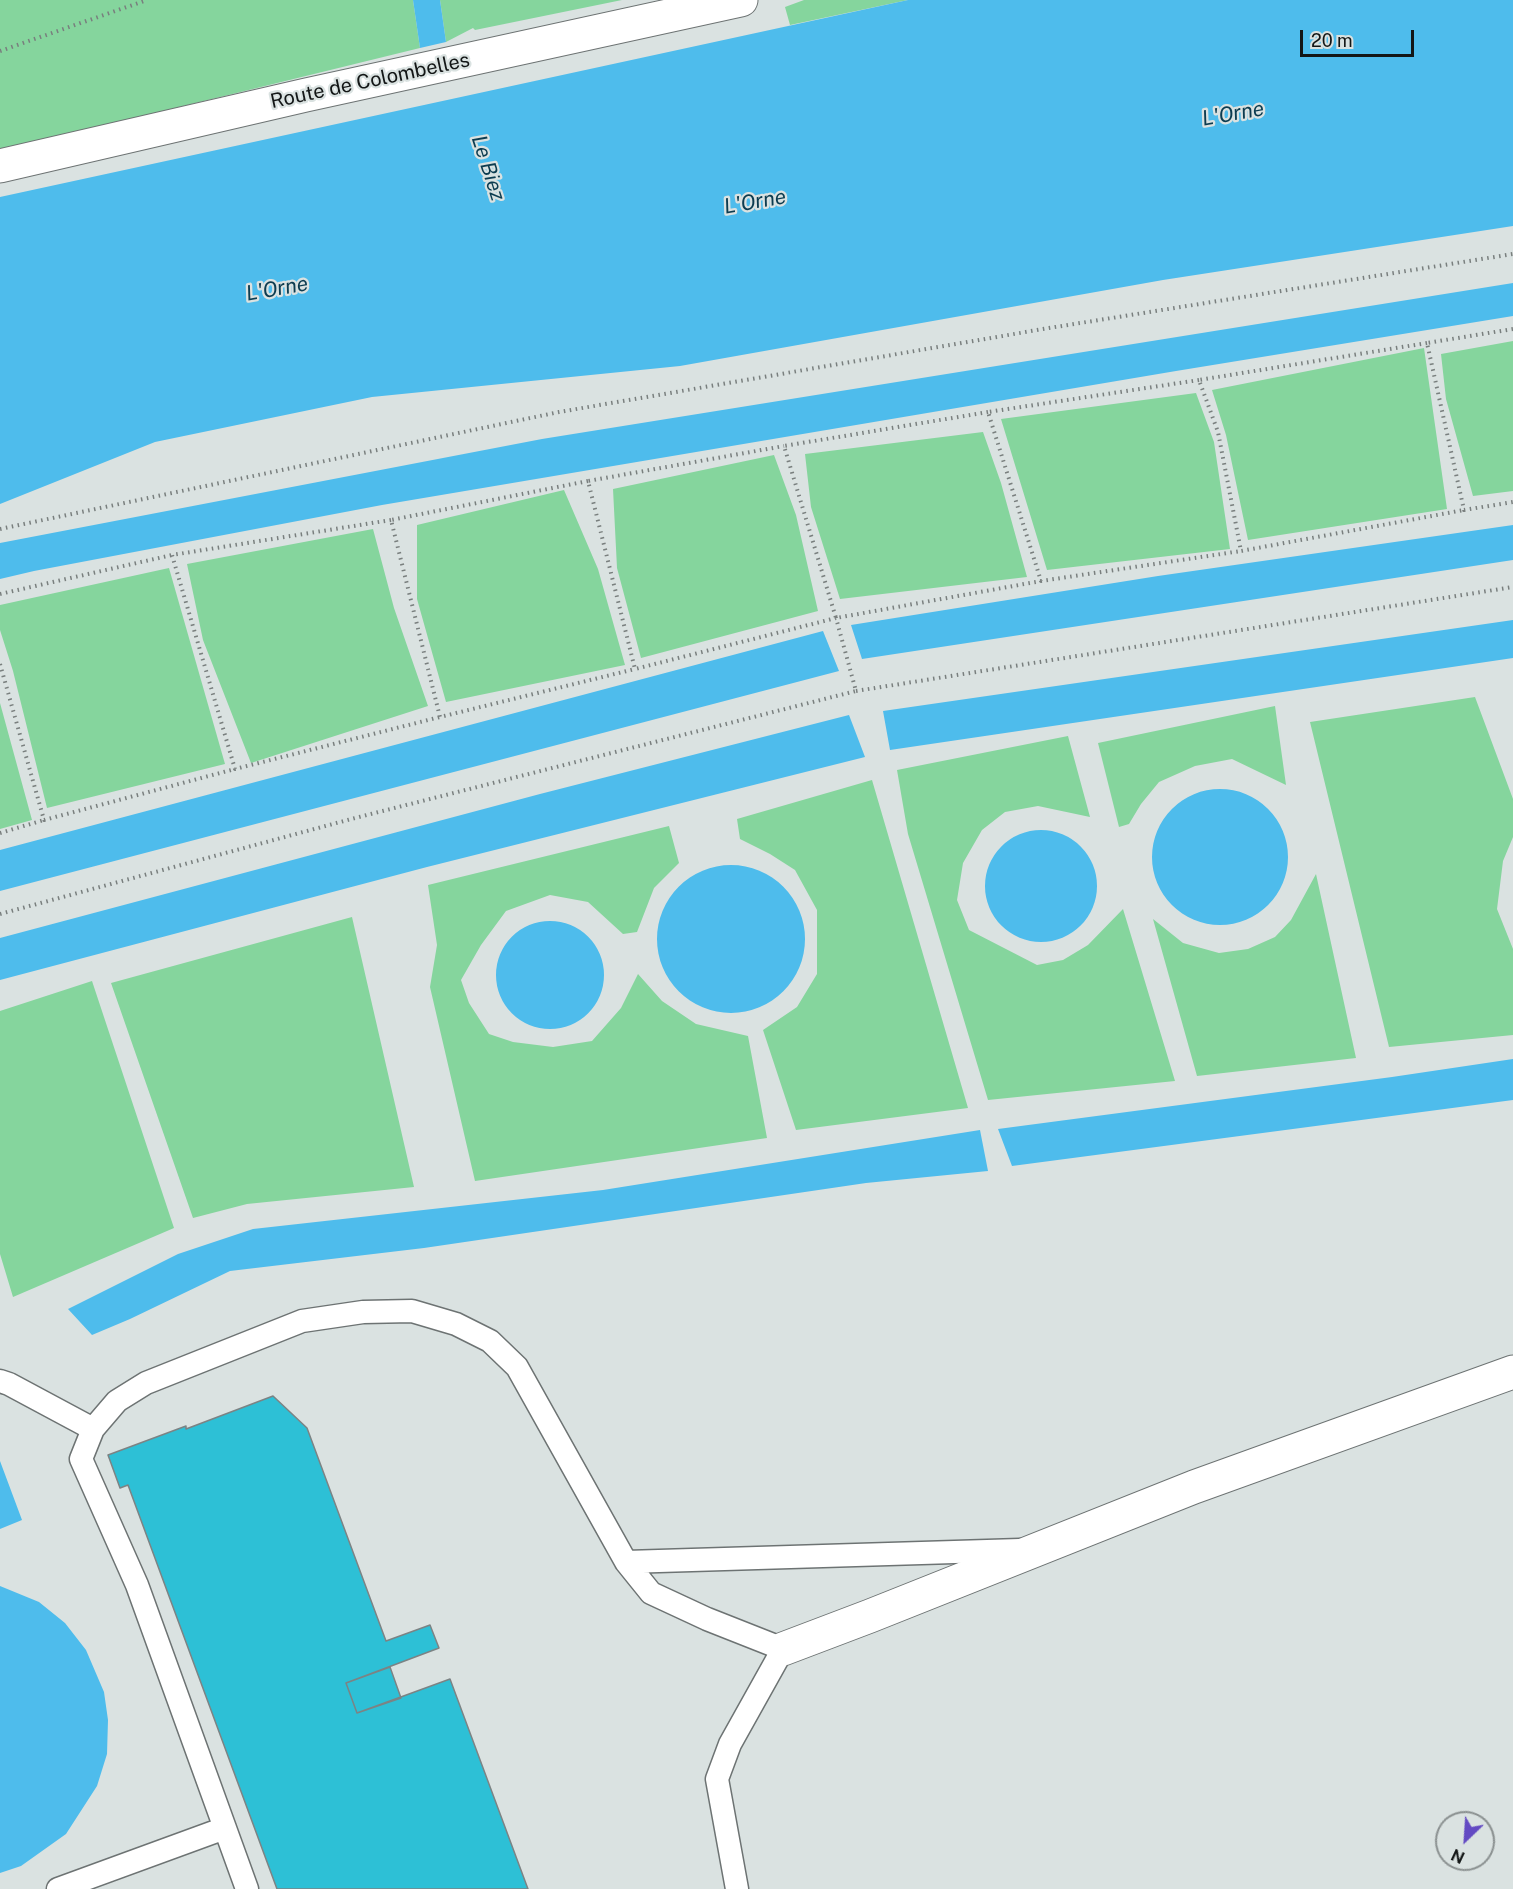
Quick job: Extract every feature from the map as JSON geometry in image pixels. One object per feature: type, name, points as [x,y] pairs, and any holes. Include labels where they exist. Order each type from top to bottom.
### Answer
[{"type":"street","name":"Route de Colombelles","points":[[0,166],[306,95],[741,0]]},
{"type":"street","points":[[783,1648],[1194,1487],[1513,1372]]},
{"type":"lane","points":[[248,1889],[137,1585],[81,1459],[93,1429],[117,1401],[146,1383],[302,1321],[363,1312],[412,1311],[456,1324],[490,1341],[517,1367],[626,1562],[651,1593],[707,1619],[783,1648],[730,1744],[717,1779],[737,1889]]},
{"type":"lane","points":[[0,1382],[9,1384],[93,1429]]},
{"type":"lane","points":[[626,1562],[1040,1549]]},
{"type":"lane","points":[[58,1889],[225,1827]]},
{"type":"path","points":[[0,51],[147,0]]},
{"type":"path","points":[[0,529],[559,412],[1049,328],[1513,254]]},
{"type":"path","points":[[0,594],[172,555],[391,520],[783,446],[1513,329]]},
{"type":"path","points":[[1427,343],[1464,510]]},
{"type":"path","points":[[1199,380],[1218,432],[1241,550]]},
{"type":"path","points":[[988,412],[1041,581]]},
{"type":"path","points":[[783,446],[856,691]]},
{"type":"path","points":[[588,481],[635,669]]},
{"type":"path","points":[[0,833],[235,769],[836,618],[1041,581],[1241,550],[1513,502]]},
{"type":"path","points":[[391,520],[440,717]]},
{"type":"path","points":[[172,555],[235,769]]},
{"type":"path","points":[[0,914],[355,818],[856,691],[1513,587]]},
{"type":"path","points":[[0,664],[45,820]]},
{"type":"green space","points":[[0,0],[413,0],[420,48],[0,151]]},
{"type":"green space","points":[[440,0],[622,0],[475,30],[473,28],[446,42]]},
{"type":"green space","points":[[804,0],[908,0],[790,25],[785,7]]},
{"type":"green space","points":[[1513,341],[1513,491],[1473,496],[1446,399],[1441,354]]},
{"type":"green space","points":[[1424,348],[1447,509],[1248,540],[1226,435],[1212,390]]},
{"type":"green space","points":[[1196,393],[1214,442],[1230,549],[1047,570],[1001,419]]},
{"type":"green space","points":[[983,432],[1001,483],[1027,577],[840,599],[811,507],[805,454]]},
{"type":"green space","points":[[774,455],[796,515],[818,611],[641,658],[617,568],[613,489]]},
{"type":"green space","points":[[564,490],[598,569],[625,665],[446,702],[417,599],[417,525]]},
{"type":"green space","points":[[373,529],[394,608],[428,706],[251,763],[203,640],[187,564]]},
{"type":"green space","points":[[169,568],[225,764],[47,808],[13,671],[0,630],[0,605]]},
{"type":"green space","points":[[1475,697],[1513,799],[1513,837],[1503,861],[1497,909],[1513,949],[1513,1035],[1389,1047],[1310,722]]},
{"type":"green space","points":[[0,703],[32,820],[0,829]]},
{"type":"green space","points":[[1275,706],[1286,785],[1232,759],[1195,766],[1159,782],[1141,804],[1129,824],[1119,827],[1098,743]]},
{"type":"green space","points":[[1068,736],[1090,817],[1038,806],[1005,812],[982,830],[963,863],[957,900],[969,930],[1037,965],[1063,960],[1088,945],[1123,909],[1175,1081],[988,1100],[908,834],[897,770]]},
{"type":"green space","points":[[872,780],[968,1108],[796,1130],[763,1030],[797,1007],[817,974],[817,910],[795,870],[740,839],[737,819]]},
{"type":"green space","points":[[669,826],[679,863],[654,888],[637,932],[623,934],[588,902],[550,895],[506,911],[481,945],[461,980],[469,1003],[489,1034],[513,1042],[553,1047],[592,1041],[621,1008],[638,974],[662,1001],[696,1024],[748,1036],[767,1138],[475,1181],[430,987],[437,945],[428,885]]},
{"type":"green space","points":[[1316,874],[1356,1058],[1197,1076],[1153,919],[1183,943],[1219,953],[1248,949],[1275,937],[1291,920]]},
{"type":"green space","points":[[352,917],[414,1187],[247,1204],[193,1218],[111,983]]},
{"type":"green space","points":[[92,981],[174,1228],[13,1297],[0,1254],[0,1011]]},
{"type":"water","points":[[413,0],[440,0],[446,42],[420,48]]},
{"type":"water","points":[[908,0],[1513,0],[1513,226],[1163,280],[680,366],[372,397],[155,442],[0,504],[0,197]]},
{"type":"water","points":[[1513,283],[1513,316],[382,505],[0,579],[0,543],[542,439]]},
{"type":"water","points":[[1513,525],[1513,560],[862,659],[851,625],[1158,576]]},
{"type":"water","points":[[1513,620],[1513,658],[890,750],[883,711]]},
{"type":"water","points":[[823,631],[839,671],[0,891],[0,850]]},
{"type":"water","points":[[849,715],[865,757],[427,867],[0,980],[0,938],[540,794]]},
{"type":"water","points":[[1220,789],[1246,794],[1268,809],[1283,831],[1288,857],[1283,883],[1268,905],[1246,920],[1220,925],[1194,920],[1172,905],[1157,883],[1152,857],[1157,831],[1172,809],[1194,794]]},
{"type":"water","points":[[1041,830],[1063,834],[1081,846],[1093,864],[1097,886],[1093,908],[1081,926],[1063,938],[1041,942],[1019,938],[1001,926],[989,908],[985,886],[989,864],[1001,846],[1019,834]]},
{"type":"water","points":[[731,865],[745,866],[759,871],[772,877],[783,887],[793,898],[799,911],[804,925],[804,953],[799,967],[793,980],[783,991],[772,1001],[759,1007],[745,1012],[731,1013],[717,1012],[703,1007],[690,1001],[679,991],[669,980],[663,967],[658,953],[657,939],[658,925],[663,911],[669,898],[679,887],[690,877],[703,871],[717,866]]},
{"type":"water","points":[[550,921],[571,925],[588,937],[600,954],[604,975],[600,996],[588,1013],[571,1025],[550,1029],[529,1025],[512,1013],[500,996],[496,975],[500,954],[512,937],[529,925]]},
{"type":"water","points":[[1513,1059],[1513,1100],[1012,1166],[998,1129],[1392,1077]]},
{"type":"water","points":[[980,1130],[988,1171],[866,1183],[424,1248],[230,1271],[92,1335],[68,1309],[178,1254],[253,1229],[603,1190]]},
{"type":"water","points":[[0,1461],[22,1520],[0,1529]]},
{"type":"water","points":[[0,1586],[39,1602],[65,1623],[86,1650],[104,1692],[108,1720],[107,1754],[97,1786],[66,1834],[21,1866],[0,1873]]},
{"type":"building","points":[[273,1396],[307,1428],[386,1641],[430,1625],[439,1648],[346,1683],[357,1713],[450,1679],[528,1889],[277,1889],[128,1485],[120,1488],[108,1455]]},
{"type":"building","points":[[390,1667],[401,1698],[357,1713],[346,1683]]},
{"type":"water label","name":"L'Orne","points":[[1233,114]]},
{"type":"water label","name":"Le Biez","points":[[488,168]]},
{"type":"water label","name":"L'Orne","points":[[755,202]]},
{"type":"water label","name":"L'Orne","points":[[277,289]]}]
